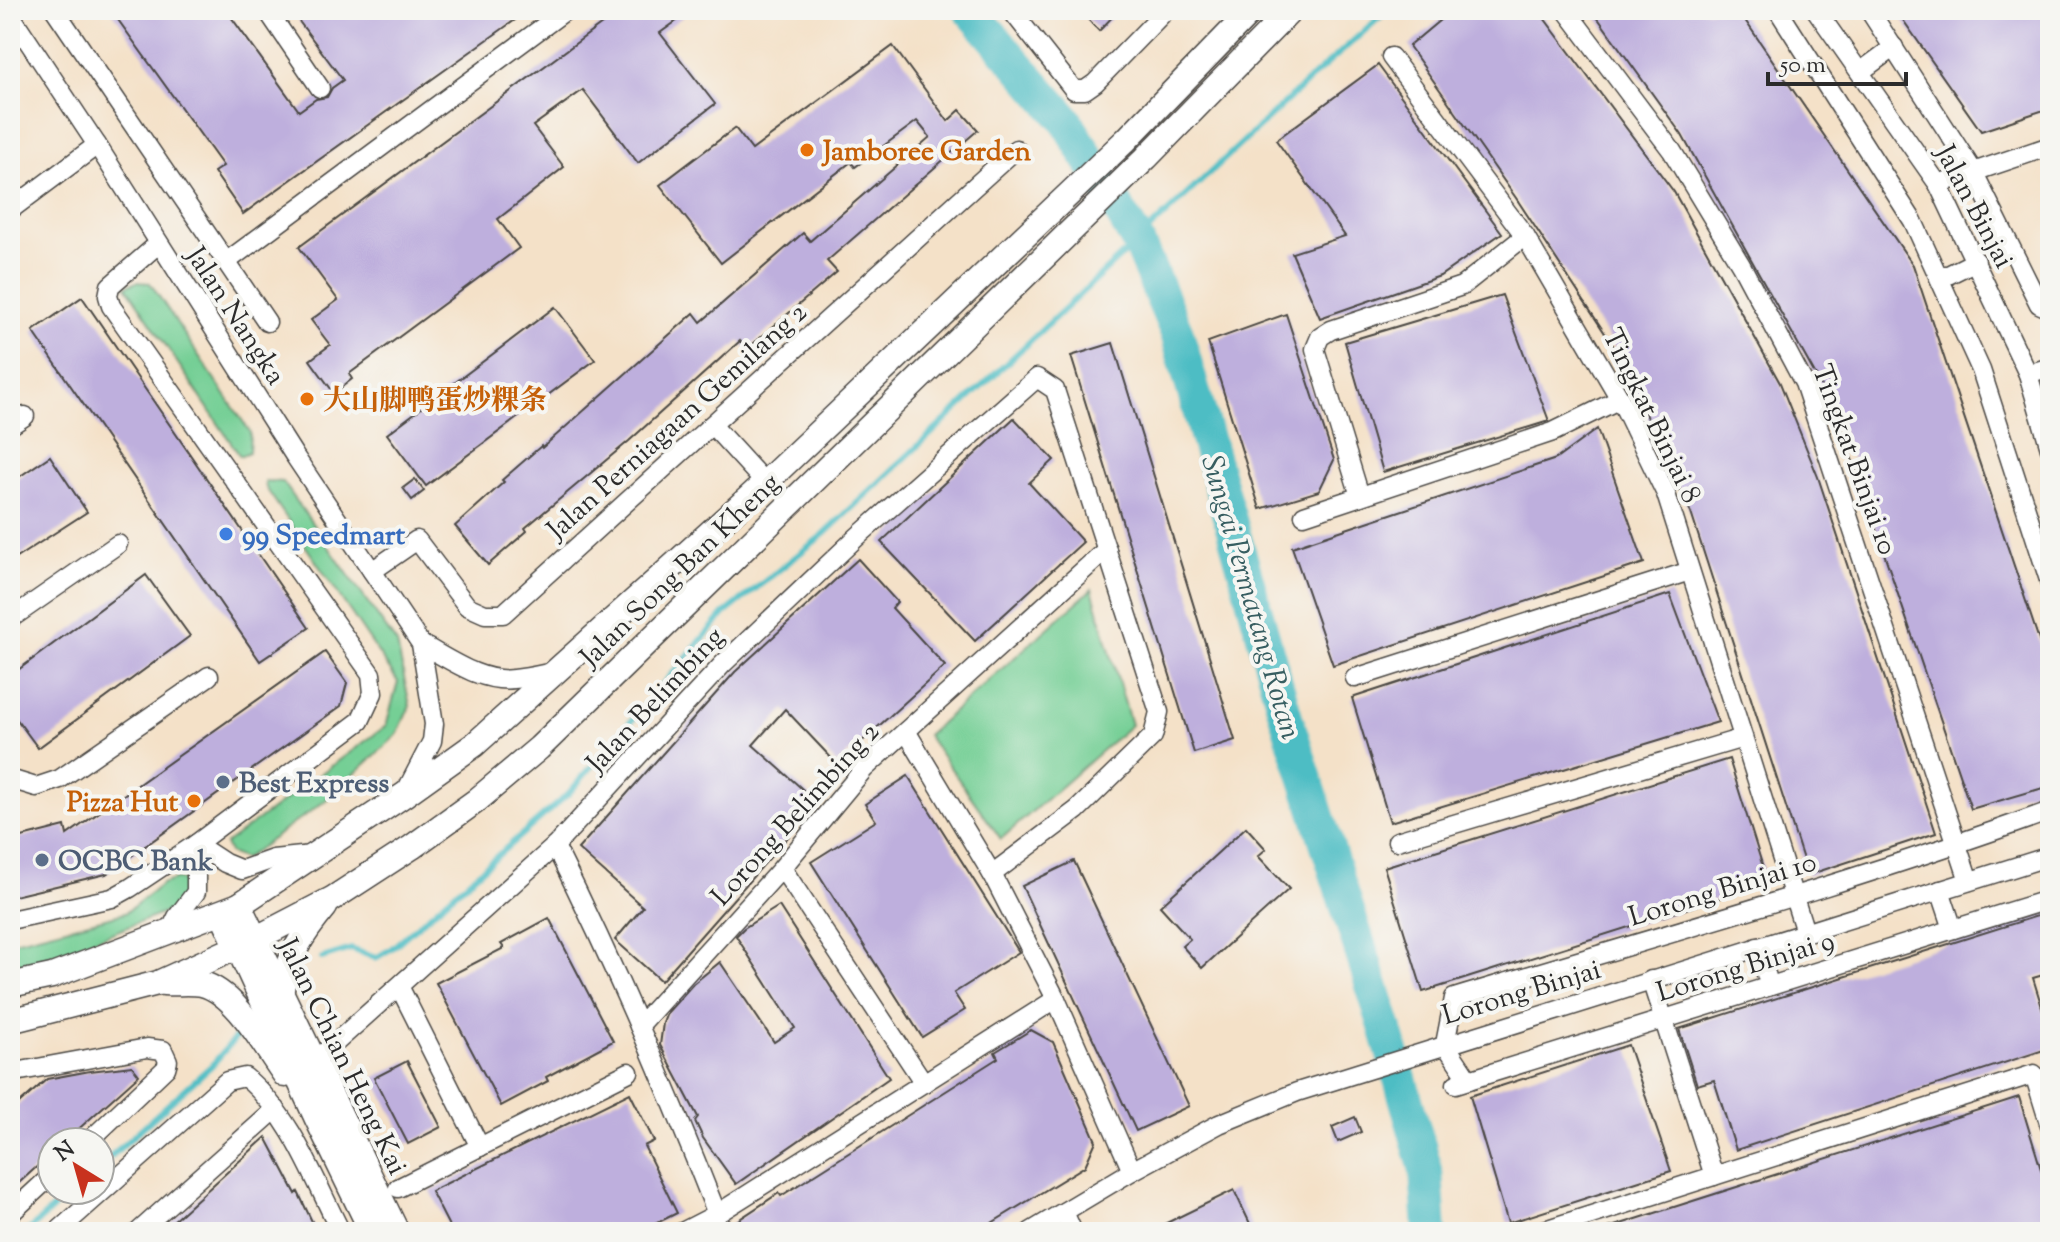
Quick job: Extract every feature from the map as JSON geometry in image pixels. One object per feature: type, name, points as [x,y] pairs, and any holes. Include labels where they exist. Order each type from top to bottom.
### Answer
[{"type":"main road","name":"Jalan Song Ban Kheng","points":[[10,985],[52,976],[231,909],[474,745],[765,483],[1126,140],[1252,10]]},
{"type":"main road","name":"Jalan Song Ban Kheng","points":[[10,1021],[158,983],[246,944],[332,899],[476,801],[539,748],[1146,158],[1291,10]]},
{"type":"main road","points":[[281,992],[288,961],[305,931],[332,899]]},
{"type":"main road","name":"Jalan Chian Heng Kai","points":[[231,909],[317,1119],[372,1232]]},
{"type":"main road","name":"Jalan Chian Heng Kai","points":[[246,944],[281,992],[397,1232]]},
{"type":"main road","points":[[158,983],[201,984],[219,991],[234,1004],[317,1119]]},
{"type":"street","points":[[55,10],[267,322]]},
{"type":"street","points":[[226,262],[566,10]]},
{"type":"street","points":[[1011,10],[1074,90],[1085,90],[1095,83],[1166,10]]},
{"type":"street","name":"Tingkat Binjai 10","points":[[1566,10],[1672,151],[1741,265],[1804,383],[1969,881]]},
{"type":"street","points":[[1778,10],[1913,221],[1981,370],[2050,583]]},
{"type":"street","name":"Jalan Binjai","points":[[1816,10],[1938,184],[2028,374],[2050,448]]},
{"type":"street","points":[[1869,10],[1973,171],[2039,304],[2050,309]]},
{"type":"street","points":[[274,13],[320,88]]},
{"type":"street","name":"Jalan Nangka","points":[[10,14],[16,35],[97,145],[158,244],[421,644],[434,724],[432,741],[404,795]]},
{"type":"street","points":[[1860,72],[1894,47]]},
{"type":"street","name":"Tingkat Binjai 8","points":[[1391,57],[1525,236],[1620,399],[1666,494],[1805,932]]},
{"type":"street","points":[[10,210],[97,145]]},
{"type":"street","points":[[1938,184],[2050,146]]},
{"type":"street","name":"Jalan Perniagaan Gemilang 2","points":[[372,571],[417,540],[467,606],[485,614],[503,614],[1016,149]]},
{"type":"street","points":[[1360,496],[1315,349],[1320,337],[1331,330],[1462,286],[1525,236]]},
{"type":"street","points":[[10,920],[112,898],[196,844],[360,721],[373,693],[371,674],[111,306],[108,296],[110,286],[158,244]]},
{"type":"street","points":[[1940,279],[1976,261]]},
{"type":"street","points":[[2028,374],[2050,367]]},
{"type":"street","name":"Jalan Belimbing","points":[[314,1062],[555,846],[723,664],[857,537],[1037,378],[1055,390],[1107,549]]},
{"type":"street","points":[[1304,515],[1553,432],[1620,399]]},
{"type":"street","points":[[712,425],[765,483]]},
{"type":"street","points":[[10,619],[118,544]]},
{"type":"street","points":[[992,874],[1077,810],[1153,736],[1159,712],[1107,549]]},
{"type":"street","name":"Lorong Belimbing 2","points":[[639,1026],[782,868],[864,769],[1107,549]]},
{"type":"street","points":[[1355,678],[1690,571]]},
{"type":"street","name":"Jalan Nangka","points":[[421,644],[477,674],[493,678],[512,680],[558,671]]},
{"type":"street","points":[[10,779],[36,787],[60,779],[209,676]]},
{"type":"street","points":[[906,731],[992,874],[1056,999],[1132,1171]]},
{"type":"street","points":[[1397,841],[1743,738]]},
{"type":"street","name":"Lorong Binjai 10","points":[[1436,1047],[1454,998],[1793,896],[1958,844],[2050,811]]},
{"type":"street","points":[[196,844],[242,870],[273,859],[314,854]]},
{"type":"street","points":[[169,933],[196,892],[196,844]]},
{"type":"street","points":[[555,846],[601,937],[717,1214]]},
{"type":"street","name":"Lorong Binjai","points":[[1030,1232],[1219,1124],[1344,1076],[2050,856]]},
{"type":"street","points":[[782,868],[924,1083]]},
{"type":"street","points":[[1940,890],[1953,929]]},
{"type":"street","name":"Lorong Binjai 9","points":[[1436,1047],[1463,1082],[2050,899]]},
{"type":"street","points":[[1757,947],[1770,986]]},
{"type":"street","points":[[1651,980],[1714,1176]]},
{"type":"street","points":[[400,988],[480,1147]]},
{"type":"street","points":[[682,1232],[717,1214],[1056,999]]},
{"type":"street","points":[[10,1073],[147,1048],[163,1050],[168,1061],[166,1068],[105,1126]]},
{"type":"street","points":[[398,1188],[629,1072]]},
{"type":"street","points":[[1538,1232],[2034,1074],[2050,1126]]},
{"type":"street","points":[[57,1232],[227,1081],[245,1077],[276,1109],[341,1232]]},
{"type":"street","points":[[138,1232],[276,1109]]},
{"type":"street","points":[[10,1214],[36,1190]]},
{"type":"street","points":[[1064,1212],[1073,1232]]},
{"type":"green space","points":[[137,282],[150,283],[250,432],[249,452],[240,456],[126,286]]},
{"type":"green space","points":[[265,481],[283,482],[397,644],[410,706],[397,735],[325,801],[244,859],[229,853],[225,844],[386,726],[398,682],[266,488]]},
{"type":"green space","points":[[1092,589],[1131,725],[1001,839],[927,735]]},
{"type":"green space","points":[[177,879],[186,882],[188,888],[172,910],[39,961],[10,969],[10,942],[125,913],[162,884]]},
{"type":"building","points":[[111,10],[226,10],[299,111],[316,99],[327,97],[332,88],[343,80],[298,20],[311,10],[529,10],[243,214],[214,172],[223,166]]},
{"type":"building","points":[[621,10],[692,10],[660,33],[715,104],[638,163],[583,90],[533,126],[564,167],[498,219],[519,248],[349,374],[352,379],[334,393],[310,360],[330,345],[311,320],[338,300],[299,247]]},
{"type":"building","points":[[1079,10],[1119,10],[1099,31]]},
{"type":"building","points":[[1452,10],[1538,10],[1674,192],[1780,383],[1818,477],[1936,833],[1808,875],[1691,513],[1614,347],[1516,198],[1409,46]]},
{"type":"building","points":[[1592,10],[1738,10],[1913,265],[2050,673],[2050,786],[1971,809],[1836,412],[1682,135]]},
{"type":"building","points":[[1896,10],[2050,10],[2050,108],[1981,131]]},
{"type":"building","points":[[893,46],[948,121],[960,110],[978,130],[827,261],[837,272],[747,349],[740,341],[629,441],[525,528],[527,531],[488,565],[455,526],[504,482],[502,480],[694,313],[701,322],[803,233],[810,241],[930,137],[917,121],[855,167],[851,162],[721,263],[660,185],[735,128],[752,150]]},
{"type":"building","points":[[1378,65],[1502,233],[1440,276],[1320,318],[1292,253],[1345,236],[1276,140]]},
{"type":"building","points":[[1502,295],[1549,421],[1383,472],[1345,342]]},
{"type":"building","points":[[82,297],[309,628],[260,661],[33,331]]},
{"type":"building","points":[[555,307],[595,360],[426,486],[387,434]]},
{"type":"building","points":[[1286,314],[1334,460],[1319,491],[1260,509],[1208,342]]},
{"type":"building","points":[[1113,343],[1235,740],[1194,753],[1071,356]]},
{"type":"building","points":[[1014,418],[1054,460],[1029,483],[1083,542],[975,641],[881,542]]},
{"type":"building","points":[[1597,429],[1644,563],[1333,665],[1292,547],[1556,459]]},
{"type":"building","points":[[50,456],[87,512],[10,562],[10,483]]},
{"type":"building","points":[[415,479],[424,491],[412,500],[403,488]]},
{"type":"building","points":[[858,559],[897,602],[892,608],[945,666],[837,764],[785,709],[753,745],[818,803],[661,981],[615,940],[643,907],[578,849],[735,672]]},
{"type":"building","points":[[146,575],[190,636],[38,748],[10,710],[10,676]]},
{"type":"building","points":[[1670,594],[1718,722],[1390,822],[1352,698]]},
{"type":"building","points":[[325,652],[347,683],[341,706],[106,874],[10,897],[10,840],[65,826],[67,835]]},
{"type":"building","points":[[1729,759],[1768,883],[1423,992],[1384,867]]},
{"type":"building","points":[[908,776],[1019,952],[954,993],[965,1010],[922,1037],[811,862],[876,821],[865,804]]},
{"type":"building","points":[[1246,827],[1266,849],[1258,856],[1289,889],[1202,968],[1182,946],[1190,939],[1160,906]]},
{"type":"building","points":[[1074,861],[1189,1106],[1136,1131],[1022,886]]},
{"type":"building","points":[[779,906],[889,1078],[736,1184],[703,1138],[695,1121],[698,1117],[660,1045],[663,1023],[667,1013],[693,984],[720,962],[774,1042],[795,1028],[736,936]]},
{"type":"building","points":[[2050,912],[2050,973],[2033,978],[2050,1033],[2050,1048],[1736,1150],[1714,1080],[1697,1085],[1679,1029]]},
{"type":"building","points":[[549,918],[613,1041],[546,1077],[548,1081],[501,1106],[436,983],[504,948],[501,944]]},
{"type":"building","points":[[1031,1030],[1053,1042],[1096,1141],[1085,1166],[977,1232],[720,1232],[998,1058],[995,1052]]},
{"type":"building","points":[[1628,1045],[1671,1171],[1508,1223],[1470,1096]]},
{"type":"building","points":[[407,1061],[441,1127],[408,1144],[374,1078]]},
{"type":"building","points":[[132,1066],[139,1075],[82,1126],[36,1126],[36,1167],[10,1191],[10,1112],[47,1079]]},
{"type":"building","points":[[630,1093],[654,1141],[644,1146],[677,1213],[639,1232],[452,1232],[431,1191]]},
{"type":"building","points":[[2019,1097],[2050,1199],[2050,1228],[2038,1232],[1605,1232],[1605,1229]]},
{"type":"building","points":[[1355,1117],[1361,1132],[1338,1142],[1332,1127]]},
{"type":"building","points":[[266,1137],[317,1232],[161,1232]]},
{"type":"building","points":[[1234,1190],[1254,1232],[1148,1232]]},
{"type":"waterway","name":"Sungai Permatang Rotan","points":[[970,10],[1065,119],[1137,240],[1177,333],[1286,717],[1384,1023],[1426,1170],[1430,1232]]},
{"type":"waterway","points":[[322,958],[351,949],[376,958],[392,948],[568,794],[724,614],[824,534],[1308,81],[1388,10]]},
{"type":"waterway","points":[[116,1152],[212,1065],[237,1036]]},
{"type":"waterway","points":[[27,1232],[55,1206]]},
{"type":"place","name":"Jamboree Garden","points":[[807,150]]},
{"type":"place","name":"大山脚鸭蛋炒粿条","points":[[307,399]]},
{"type":"place","name":"99 Speedmart","points":[[226,534]]},
{"type":"place","name":"Best Express","points":[[223,782]]},
{"type":"place","name":"Pizza Hut","points":[[194,801]]},
{"type":"place","name":"OCBC Bank","points":[[42,860]]}]
